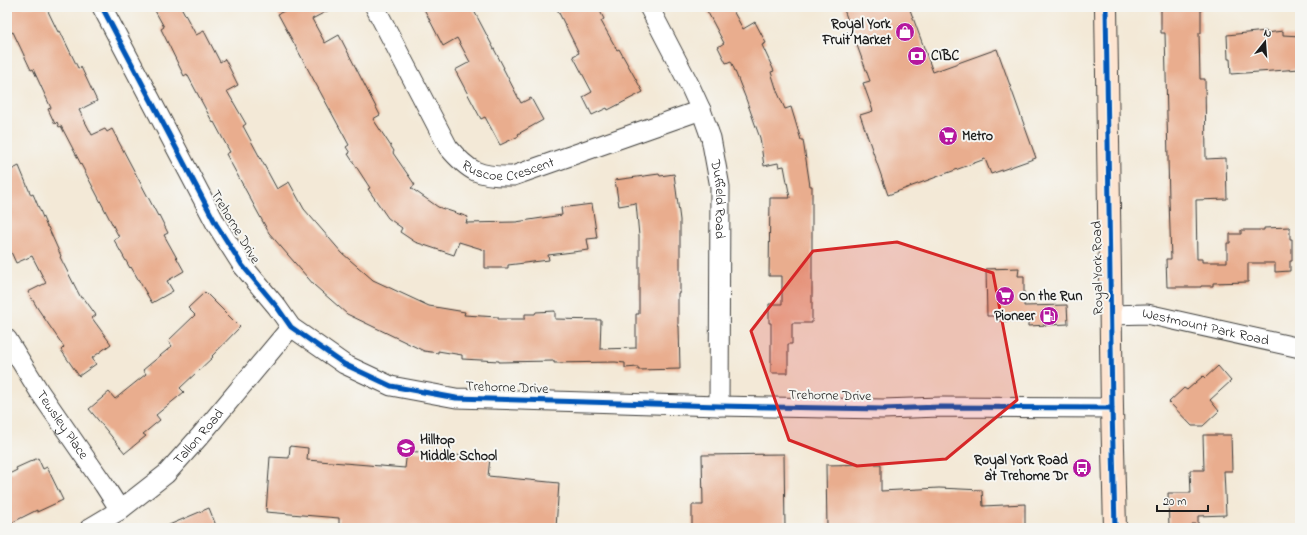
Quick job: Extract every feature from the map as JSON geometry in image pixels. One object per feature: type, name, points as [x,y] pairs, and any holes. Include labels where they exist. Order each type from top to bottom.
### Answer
[{"type":"main road","name":"Royal York Road","points":[[1106,7],[1115,528]]},
{"type":"street","name":"Trehorne Drive","points":[[102,7],[216,224],[242,265],[277,307],[291,327],[344,364],[391,386],[456,398],[718,406],[883,409],[940,407],[1112,408]]},
{"type":"street","name":"Ruscoe Crescent","points":[[375,7],[448,147],[459,161],[474,171],[492,176],[512,176],[701,110]]},
{"type":"street","name":"Duffield Road","points":[[649,7],[701,110],[711,138],[720,187],[718,406]]},
{"type":"street","name":"Westmount Park Road","points":[[1111,315],[1146,314],[1300,348]]},
{"type":"street","name":"Tallon Road","points":[[90,528],[120,510],[166,474],[200,436],[291,327]]},
{"type":"street","name":"Tewsley Place","points":[[7,339],[39,391],[120,510]]},
{"type":"highlighted area","points":[[897,242],[993,273],[1017,400],[946,459],[857,466],[789,440],[751,331],[813,251]]},
{"type":"building","points":[[7,7],[46,7],[58,32],[60,31],[78,68],[81,67],[97,101],[79,110],[92,135],[105,129],[107,132],[112,129],[168,233],[164,235],[184,271],[167,281],[173,291],[152,303],[114,240],[119,237],[61,126],[59,127],[57,122],[55,124],[48,109],[51,108],[33,69],[31,70],[13,32],[7,35]]},
{"type":"building","points":[[153,7],[181,7],[196,35],[204,31],[220,62],[225,59],[238,85],[227,91],[246,124],[243,126],[277,189],[289,182],[304,209],[342,253],[373,280],[429,306],[465,312],[464,315],[498,317],[498,319],[525,319],[525,314],[555,311],[555,319],[601,320],[600,349],[636,348],[636,314],[639,314],[639,236],[636,203],[619,206],[615,180],[659,174],[660,176],[674,174],[680,220],[680,293],[678,293],[678,326],[680,369],[638,370],[638,367],[625,368],[625,363],[615,362],[499,362],[462,359],[462,355],[438,351],[438,353],[424,351],[347,314],[314,285],[269,233],[226,154],[230,152],[214,122],[213,123],[187,74],[184,76],[161,29],[164,27]]},
{"type":"building","points":[[292,7],[335,7],[312,19],[325,43],[339,35],[380,115],[373,119],[394,151],[393,153],[415,185],[411,188],[438,207],[468,217],[466,223],[516,222],[562,215],[561,208],[592,204],[597,238],[587,239],[589,250],[548,255],[549,260],[508,265],[508,268],[485,268],[485,250],[459,242],[454,255],[415,242],[400,232],[402,228],[388,218],[368,189],[370,188],[348,154],[350,153],[346,147],[349,145],[278,14]]},
{"type":"building","points":[[423,7],[472,7],[521,103],[531,98],[543,120],[518,134],[519,136],[500,145],[485,117],[481,119],[455,70],[470,62],[457,38],[443,46]]},
{"type":"building","points":[[556,7],[598,7],[604,19],[601,21],[617,50],[619,49],[643,92],[608,110],[607,108],[592,115],[583,97],[592,92],[573,56],[579,53]]},
{"type":"building","points":[[705,7],[731,7],[743,29],[755,22],[766,43],[762,45],[774,71],[771,72],[777,91],[785,109],[791,107],[801,140],[803,140],[810,186],[812,186],[812,323],[792,323],[792,344],[788,344],[788,373],[771,373],[771,323],[769,323],[769,304],[782,304],[782,276],[769,276],[770,198],[790,198],[784,166],[779,167],[778,163],[764,166],[760,138],[746,99],[731,61],[726,63],[718,47],[724,43]]},
{"type":"building","name":"Metro","points":[[843,7],[909,7],[933,72],[997,49],[1036,158],[991,174],[985,159],[888,195],[860,115],[873,111],[863,83],[870,81]]},
{"type":"building","points":[[1161,7],[1201,7],[1201,33],[1199,33],[1200,79],[1205,79],[1206,159],[1226,158],[1227,199],[1196,200],[1197,259],[1202,259],[1202,262],[1227,262],[1227,243],[1230,243],[1230,234],[1241,234],[1241,230],[1264,230],[1264,228],[1290,227],[1290,239],[1292,239],[1292,261],[1290,261],[1290,271],[1275,272],[1275,263],[1248,263],[1248,282],[1213,283],[1213,286],[1201,287],[1167,287],[1166,259],[1171,259],[1165,33],[1161,33]]},
{"type":"building","points":[[1266,31],[1266,33],[1283,31],[1283,35],[1300,36],[1300,69],[1231,74],[1230,59],[1228,59],[1227,35]]},
{"type":"building","points":[[19,166],[31,195],[33,194],[48,227],[61,256],[60,257],[81,298],[83,297],[96,315],[92,318],[111,344],[92,358],[96,364],[79,376],[61,350],[64,347],[28,292],[46,283],[32,256],[16,263],[7,243],[7,172]]},
{"type":"building","name":"On the Run","points":[[1019,268],[1018,276],[1024,276],[1024,306],[1067,305],[1068,324],[1028,326],[1028,321],[996,321],[996,316],[987,316],[986,269]]},
{"type":"building","points":[[205,292],[240,327],[212,356],[213,357],[180,388],[184,392],[156,415],[160,420],[143,434],[146,436],[125,453],[89,409],[109,392],[115,399],[146,374],[143,370],[172,346],[168,341],[195,315],[188,308]]},
{"type":"building","points":[[1218,366],[1231,381],[1210,400],[1219,411],[1203,426],[1192,426],[1169,402],[1184,388],[1187,390],[1203,376],[1205,378]]},
{"type":"building","points":[[1203,435],[1231,435],[1232,471],[1224,471],[1226,515],[1198,516],[1198,524],[1192,524],[1193,528],[1169,528],[1168,493],[1191,493],[1190,470],[1204,470]]},
{"type":"building","points":[[290,446],[308,448],[307,460],[405,468],[407,451],[490,458],[488,476],[559,483],[556,528],[339,528],[339,518],[266,512],[270,457],[289,458]]},
{"type":"building","points":[[784,454],[785,528],[692,528],[692,505],[703,505],[702,455]]},
{"type":"building","points":[[38,458],[43,469],[47,467],[63,500],[37,512],[37,510],[7,525],[7,475],[17,470],[16,468]]},
{"type":"building","points":[[881,464],[881,491],[939,488],[982,490],[983,506],[1025,504],[1025,528],[827,528],[826,465]]},
{"type":"building","points":[[209,508],[217,528],[162,528]]},
{"type":"cycle path","points":[[102,7],[216,224],[242,265],[277,307],[291,327],[344,364],[391,386],[456,398],[719,406],[883,409],[940,407],[1112,408]]},
{"type":"cycle path","points":[[1106,7],[1115,528]]},
{"type":"place","name":"Royal York Fruit Market","points":[[905,32]]},
{"type":"place","name":"CIBC","points":[[917,56]]},
{"type":"place","name":"Metro","points":[[948,136]]},
{"type":"place","name":"On the Run","points":[[1005,296]]},
{"type":"place","name":"Pioneer","points":[[1049,316]]},
{"type":"place","name":"Hilltop Middle School","points":[[406,448]]},
{"type":"place","name":"Royal York Road at Trehome Dr","points":[[1082,468]]}]
